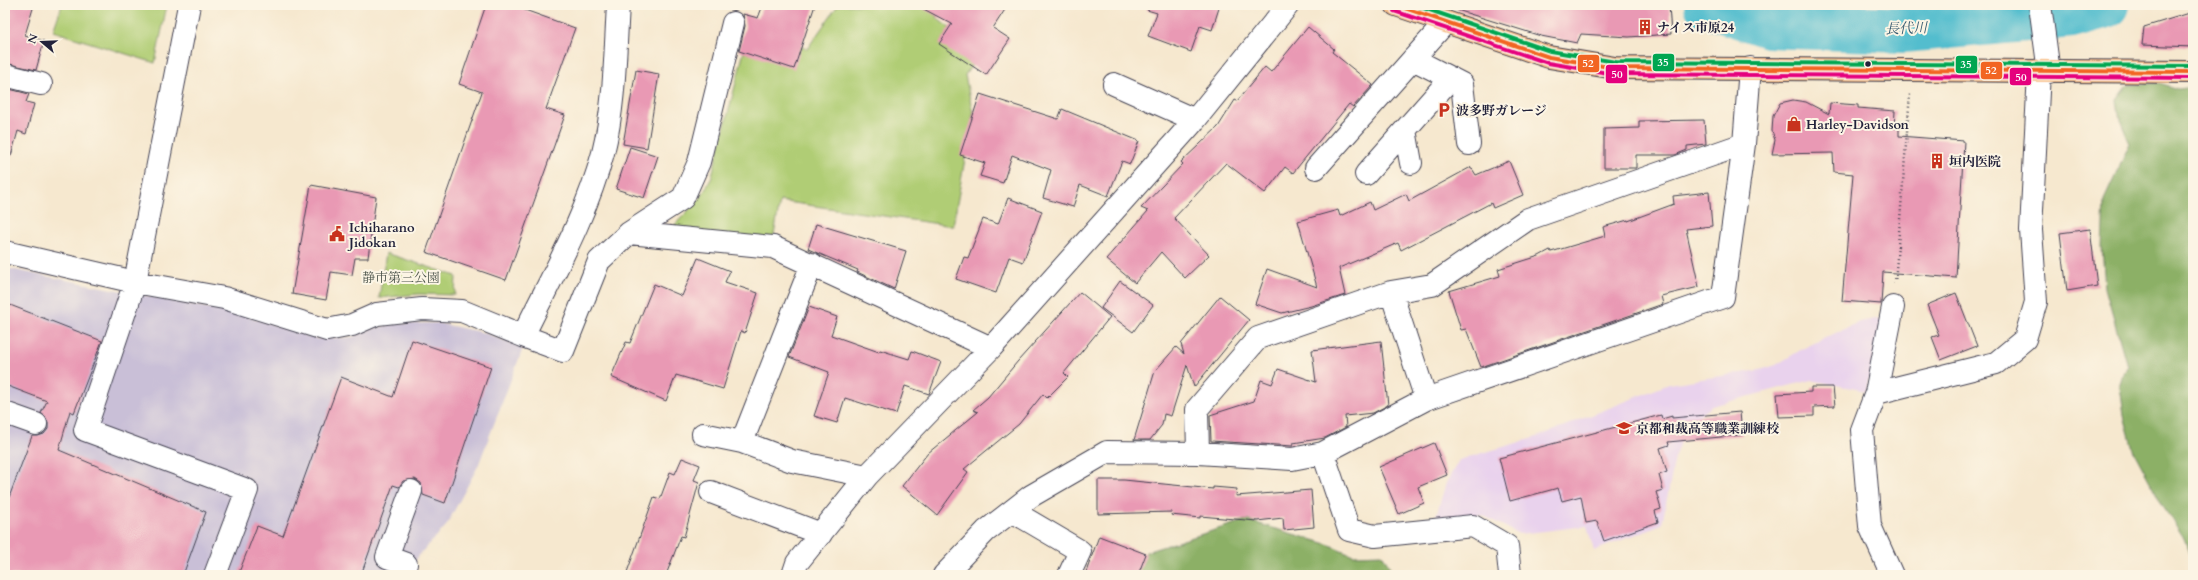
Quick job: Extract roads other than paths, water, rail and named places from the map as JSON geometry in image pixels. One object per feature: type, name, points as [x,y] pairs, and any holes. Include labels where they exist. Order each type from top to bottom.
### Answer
[{"type":"main road","points":[[1396,5],[1549,57],[1615,68],[2193,72]]},
{"type":"street","points":[[189,5],[135,282],[85,430],[247,490],[215,575]]},
{"type":"street","points":[[523,336],[584,210],[602,153],[611,109],[618,5]]},
{"type":"street","points":[[793,575],[797,563],[867,476],[991,348],[1195,120],[1288,5]]},
{"type":"street","points":[[1876,393],[1996,363],[2025,339],[2036,302],[2031,230],[2044,72],[2045,44],[2040,5]]},
{"type":"street","points":[[1316,168],[1446,22]]},
{"type":"street","points":[[5,252],[135,282],[224,298],[327,330],[352,325],[377,314],[422,309],[462,311],[563,351],[599,261],[629,234],[683,198],[699,162],[733,23]]},
{"type":"street","points":[[1413,59],[1462,84],[1469,144]]},
{"type":"street","points":[[944,575],[986,531],[1012,511],[1032,496],[1107,452],[1198,453],[1292,459],[1323,453],[1426,399],[1723,297],[1744,144],[1750,68]]},
{"type":"street","points":[[5,75],[41,84]]},
{"type":"street","points":[[1366,174],[1451,78]]},
{"type":"street","points":[[1114,84],[1195,120]]},
{"type":"street","points":[[1405,130],[1411,163]]},
{"type":"street","points":[[1198,453],[1197,409],[1258,338],[1391,292],[1432,284],[1528,219],[1744,144]]},
{"type":"street","points":[[629,234],[773,247],[991,348]]},
{"type":"street","points":[[742,442],[812,264]]},
{"type":"street","points":[[1391,292],[1426,399]]},
{"type":"street","points":[[1892,575],[1870,526],[1862,430],[1876,393],[1893,307]]},
{"type":"street","points":[[5,413],[36,424]]},
{"type":"street","points":[[703,434],[742,442],[792,461],[867,476]]},
{"type":"street","points":[[1323,453],[1349,530],[1374,536],[1473,526],[1507,546],[1510,575]]},
{"type":"street","points":[[402,575],[406,564],[387,557],[411,491]]},
{"type":"street","points":[[711,492],[821,534]]},
{"type":"street","points":[[1012,511],[1080,551],[1069,575]]},
{"type":"waterway","name":"長代川","points":[[1707,5],[1768,25],[1902,30],[2072,15],[2107,5]]},
{"type":"place","name":"ナイス市原24","points":[[1645,27]]},
{"type":"place","name":"波多野ガレージ","points":[[1444,110]]},
{"type":"place","name":"Harley-Davidson","points":[[1794,124]]},
{"type":"place","name":"垣内医院","points":[[1937,161]]},
{"type":"place","name":"Ichiharano Jidokan","points":[[337,234]]},
{"type":"place","name":"京都和裁高等職業訓練校","points":[[1624,428]]},
{"type":"park label","name":"静市第三公園","points":[[401,277]]}]
